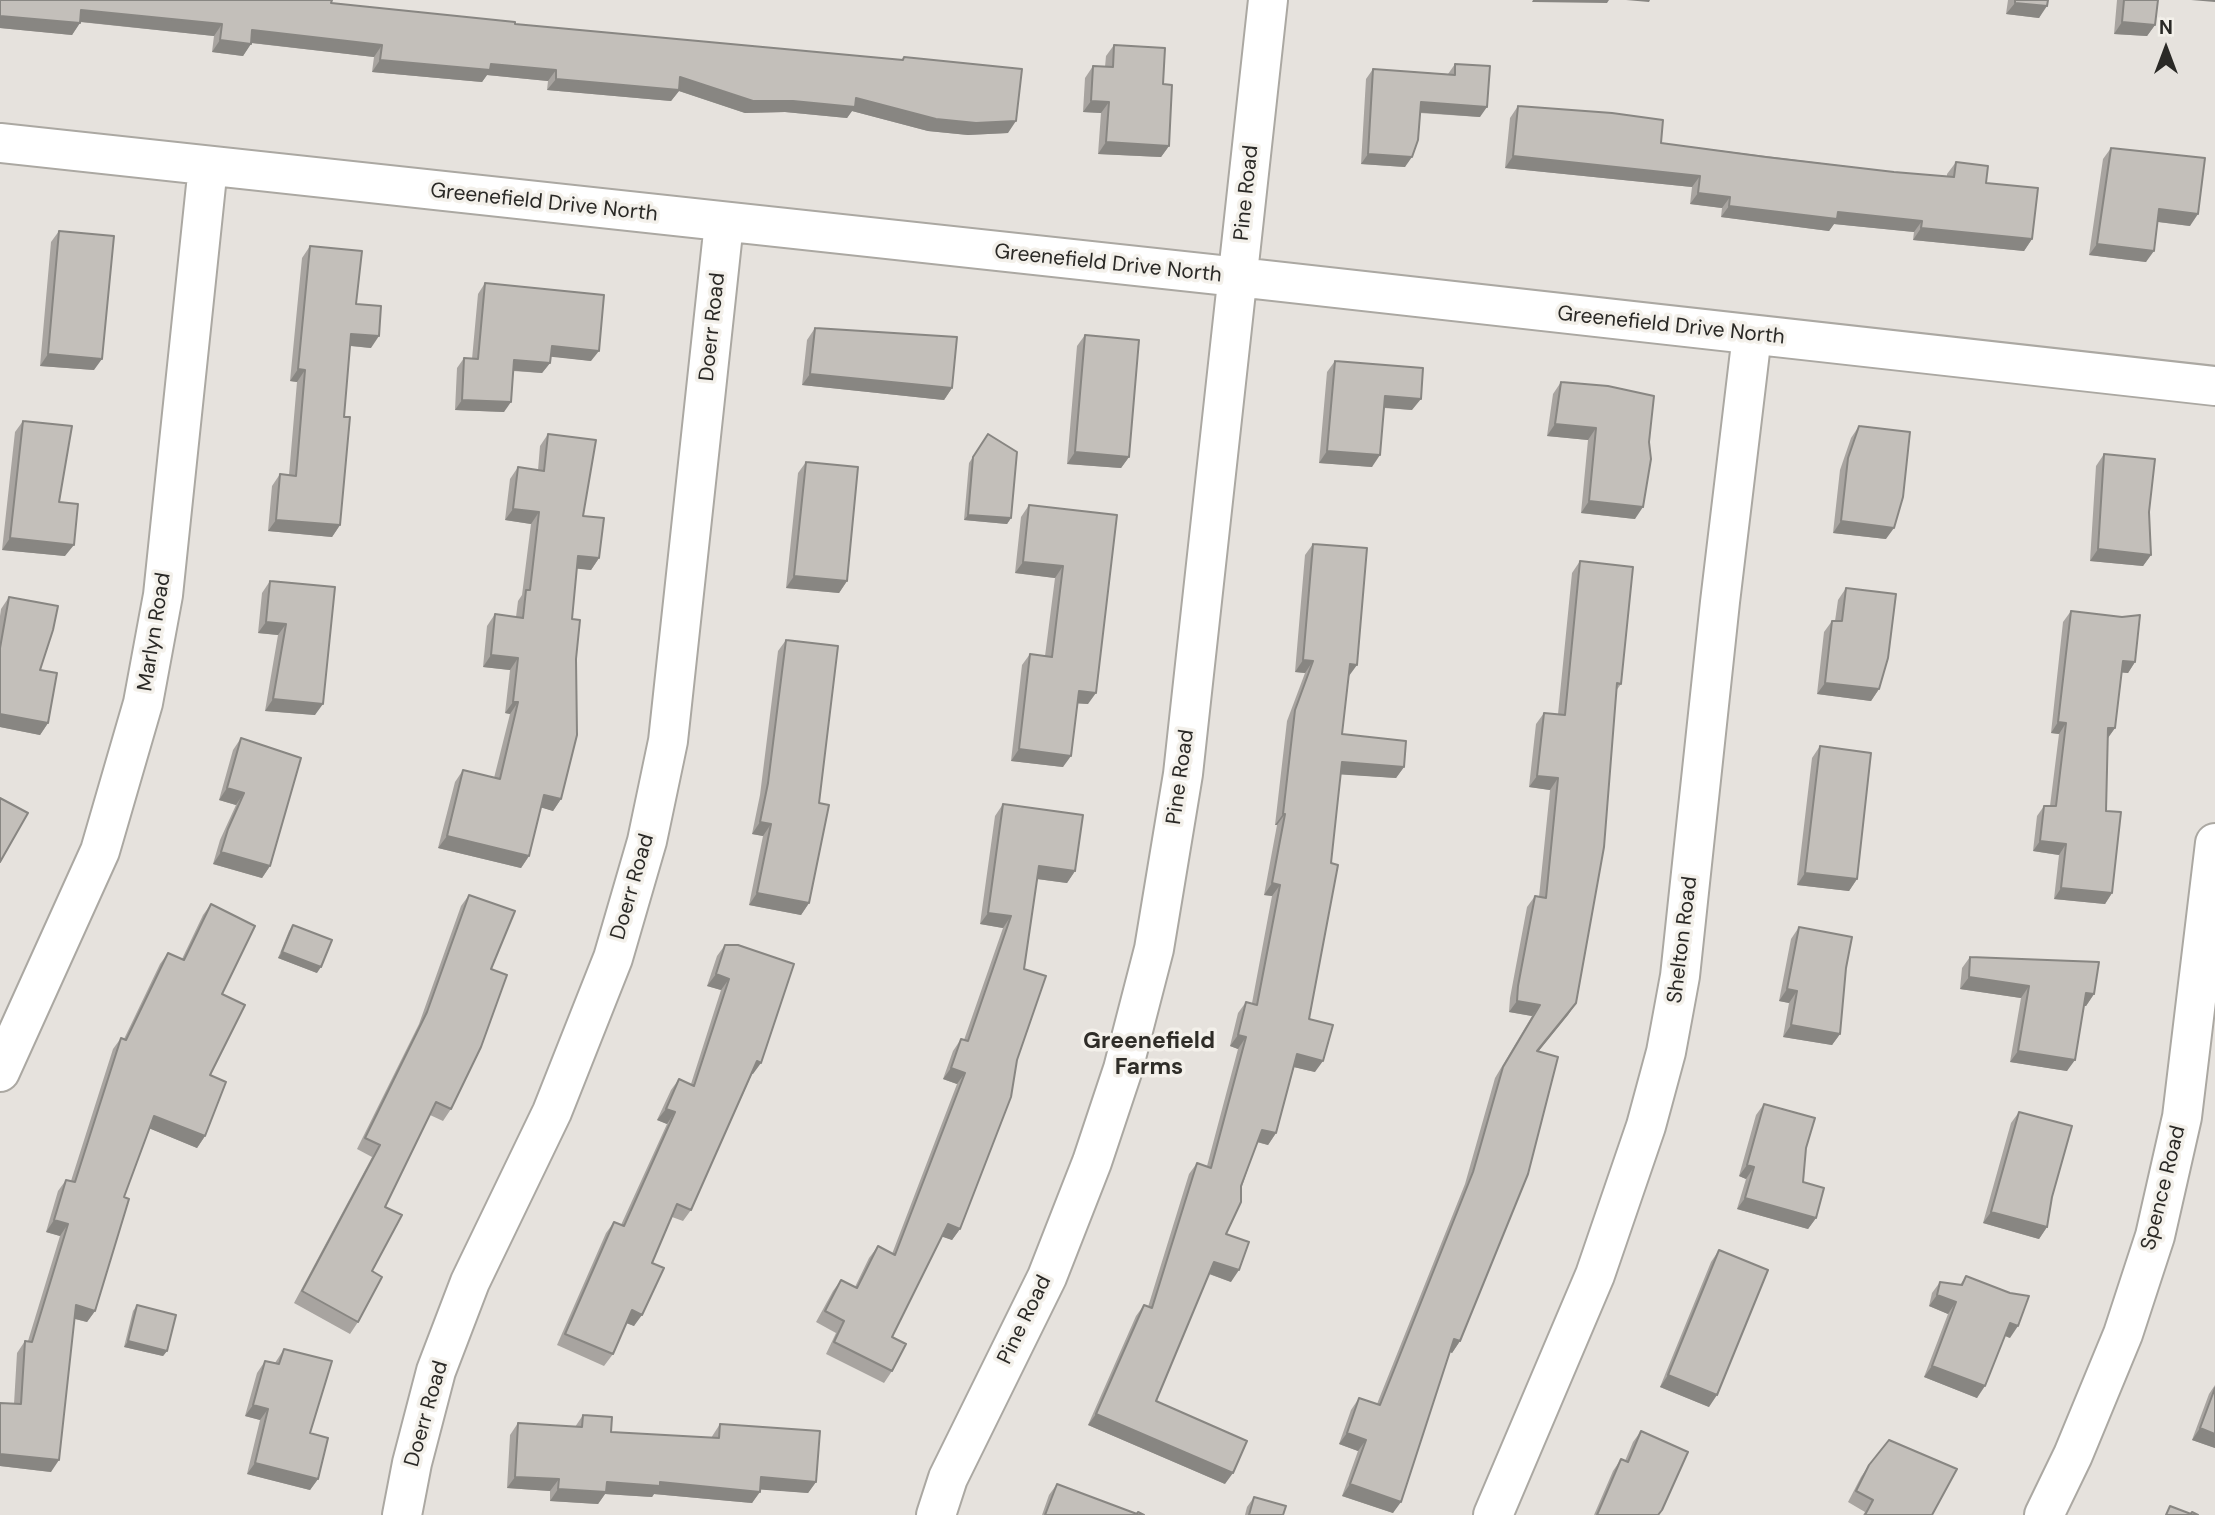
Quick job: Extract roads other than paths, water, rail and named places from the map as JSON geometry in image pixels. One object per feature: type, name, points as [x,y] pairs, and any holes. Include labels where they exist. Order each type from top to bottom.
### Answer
[{"type":"street","name":"Pine Road","points":[[936,1515],[948,1478],[1046,1277],[1092,1162],[1123,1069],[1154,949],[1183,774],[1268,0]]},
{"type":"street","name":"Greenefield Drive North","points":[[0,144],[1238,277],[2215,386]]},
{"type":"street","name":"Marlyn Road","points":[[0,1072],[100,851],[143,703],[163,595],[208,166]]},
{"type":"street","name":"Doerr Road","points":[[402,1515],[412,1463],[436,1371],[470,1282],[552,1112],[612,958],[647,841],[668,741],[724,223]]},
{"type":"street","name":"Shelton Road","points":[[1493,1515],[1595,1275],[1646,1126],[1666,1052],[1681,976],[1718,616],[1752,335]]},
{"type":"street","name":"Spence Road","points":[[2044,1515],[2073,1455],[2123,1334],[2155,1236],[2182,1117],[2215,843]]},
{"type":"district","name":"Greenefield Farms","points":[[1149,1055]]}]
